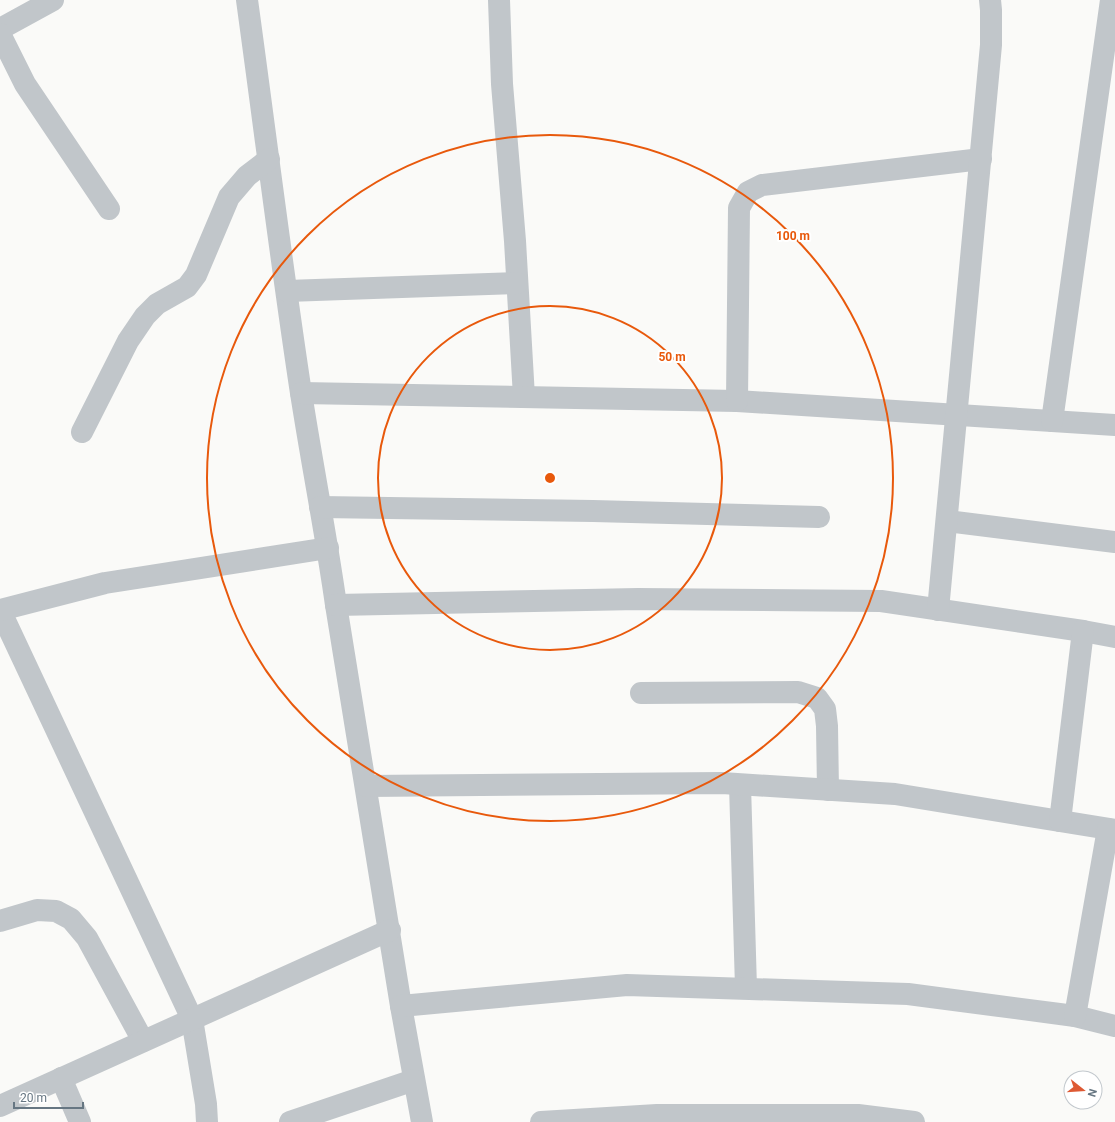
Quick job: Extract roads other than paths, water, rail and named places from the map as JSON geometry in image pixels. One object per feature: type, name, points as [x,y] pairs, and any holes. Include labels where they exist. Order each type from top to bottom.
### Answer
[{"type":"street","points":[[0,29],[53,0]]},
{"type":"street","points":[[247,0],[301,392],[328,548],[401,1006],[422,1122]]},
{"type":"street","points":[[499,0],[502,84],[524,397]]},
{"type":"street","points":[[938,610],[991,44],[990,0]]},
{"type":"street","points":[[1052,421],[1111,0]]},
{"type":"street","points":[[0,34],[26,84],[109,209]]},
{"type":"street","points":[[82,432],[128,341],[145,316],[157,304],[187,287],[196,275],[229,197],[247,176],[269,159]]},
{"type":"street","points":[[737,401],[739,208],[748,192],[762,184],[981,159]]},
{"type":"street","points":[[287,291],[517,283]]},
{"type":"street","points":[[301,392],[737,401],[1115,425]]},
{"type":"street","points":[[320,507],[593,511],[819,518]]},
{"type":"street","points":[[947,521],[1115,542]]},
{"type":"street","points":[[207,1122],[206,1104],[192,1019],[0,610],[105,583],[328,548]]},
{"type":"street","points":[[336,605],[638,599],[881,601],[1084,631],[1115,637]]},
{"type":"street","points":[[1060,822],[1084,631]]},
{"type":"street","points":[[641,693],[798,692],[817,698],[825,709],[827,726],[828,790]]},
{"type":"street","points":[[366,786],[740,784],[895,794],[1111,830],[1075,1016]]},
{"type":"street","points":[[740,784],[746,988]]},
{"type":"street","points":[[0,921],[37,910],[56,911],[72,919],[87,938],[143,1041]]},
{"type":"street","points":[[0,1106],[390,930]]},
{"type":"street","points":[[401,1006],[627,985],[746,988],[908,994],[1075,1016],[1115,1026]]},
{"type":"street","points":[[61,1078],[80,1122]]},
{"type":"street","points":[[290,1122],[414,1080]]},
{"type":"street","points":[[541,1122],[657,1115],[858,1115],[914,1122]]}]
